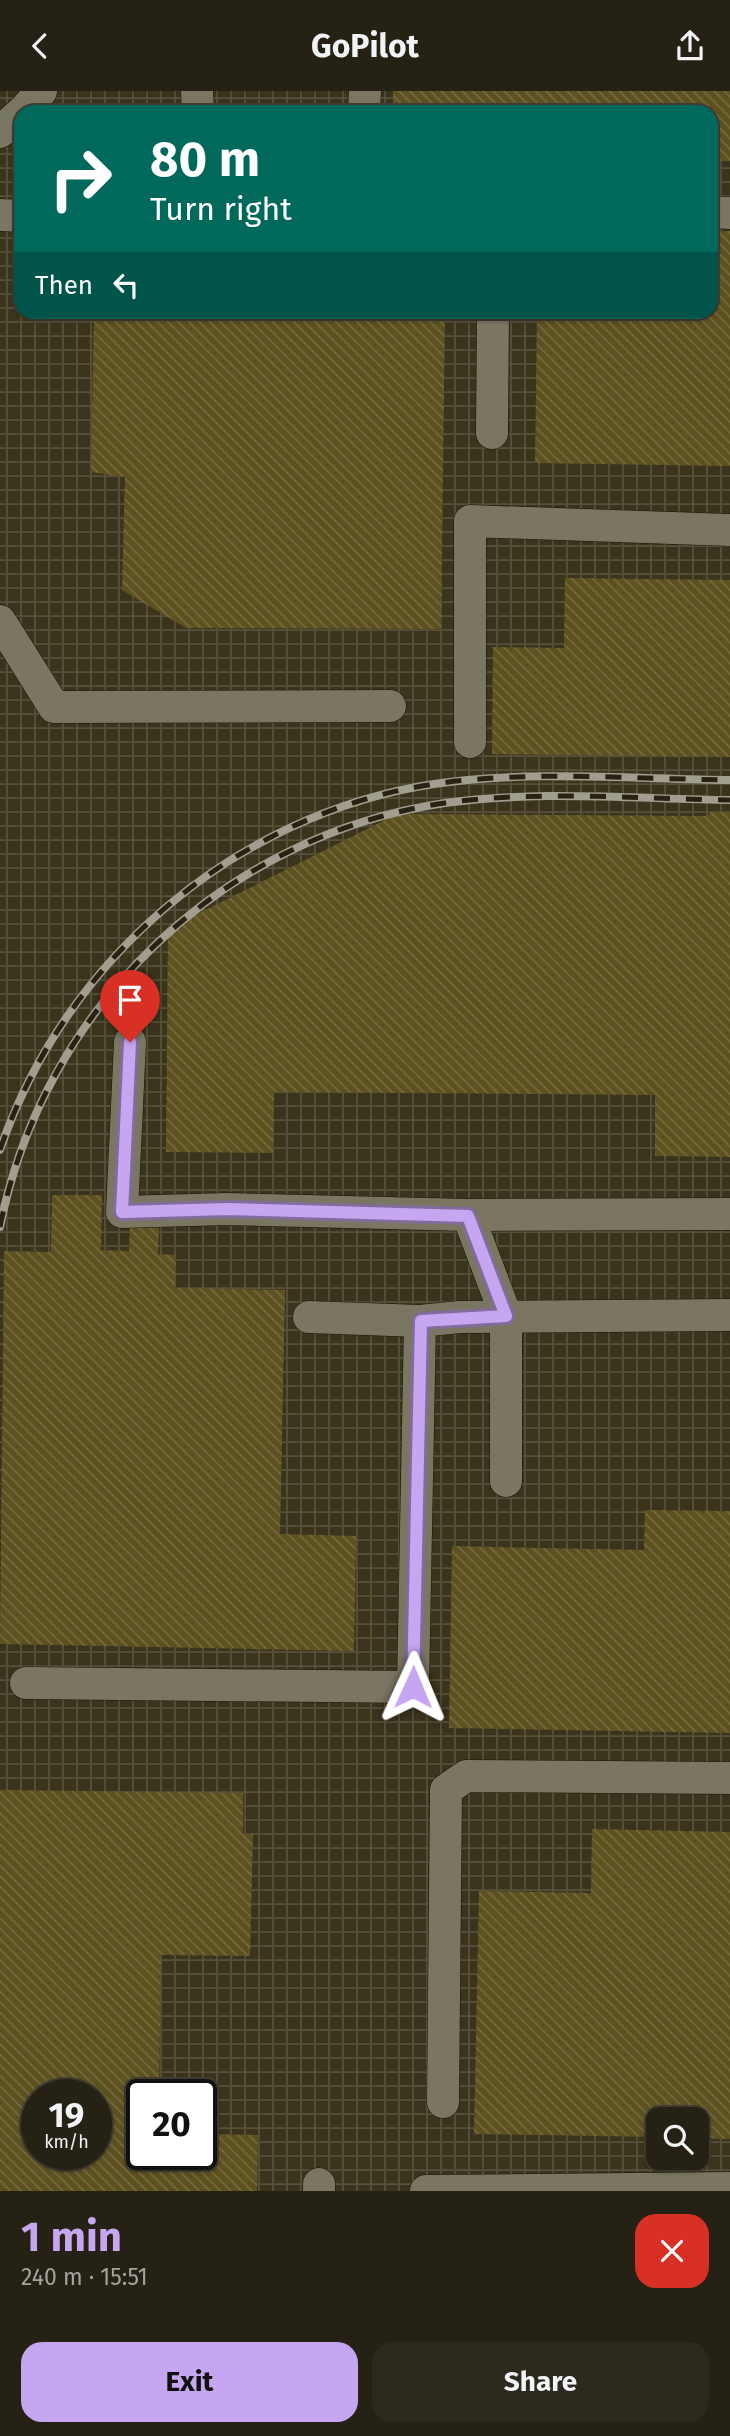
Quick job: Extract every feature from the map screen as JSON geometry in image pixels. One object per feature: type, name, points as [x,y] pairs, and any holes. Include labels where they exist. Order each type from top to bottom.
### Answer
[{"type":"lane","points":[[29,105],[41,91]]},
{"type":"lane","points":[[0,132],[14,120]]},
{"type":"lane","points":[[492,433],[493,319]]},
{"type":"lane","points":[[470,742],[470,521],[730,530]]},
{"type":"lane","points":[[0,621],[54,707],[390,706]]},
{"type":"lane","points":[[130,1042],[122,1212],[228,1209],[468,1216],[730,1214]]},
{"type":"lane","points":[[468,1216],[506,1316],[506,1481]]},
{"type":"lane","points":[[309,1317],[421,1321],[506,1316],[730,1315]]},
{"type":"lane","points":[[26,1683],[413,1687],[421,1321]]},
{"type":"lane","points":[[443,2102],[446,1790],[466,1776],[730,1778]]},
{"type":"lane","points":[[426,2191],[730,2188]]},
{"type":"shaded area","points":[[0,91],[730,91],[730,2191],[0,2191]]},
{"type":"building","points":[[393,91],[730,91],[730,161],[718,161],[718,105],[393,105]]},
{"type":"building","points":[[718,231],[730,231],[730,466],[535,463],[537,319],[718,319]]},
{"type":"building","points":[[94,319],[445,319],[441,629],[186,628],[122,590],[125,477],[91,472]]},
{"type":"building","points":[[565,578],[730,580],[730,757],[492,754],[493,647],[564,648]]},
{"type":"building","points":[[712,812],[730,812],[730,1157],[655,1156],[655,1095],[274,1092],[273,1153],[166,1152],[168,929],[397,814],[705,816]]},
{"type":"building","points":[[52,1195],[102,1195],[101,1250],[129,1251],[130,1226],[159,1227],[158,1254],[176,1255],[175,1288],[285,1290],[280,1534],[356,1536],[354,1651],[0,1644],[4,1251],[51,1252]]},
{"type":"building","points":[[645,1510],[730,1511],[730,1733],[449,1728],[452,1546],[644,1550]]},
{"type":"building","points":[[0,1790],[243,1793],[243,1834],[253,1834],[250,1956],[161,1955],[159,2079],[126,2079],[126,2170],[217,2170],[217,2134],[258,2135],[257,2191],[0,2191]]},
{"type":"building","points":[[592,1829],[730,1832],[730,2139],[709,2138],[709,2107],[646,2107],[646,2137],[474,2134],[479,1891],[591,1893]]},
{"type":"railway","points":[[0,1150],[29,1081],[67,1017],[113,959],[166,907],[226,863],[291,827],[361,801],[434,784],[470,780],[544,776],[730,780]]},
{"type":"railway","points":[[0,1227],[22,1147],[57,1072],[101,1005],[156,945],[218,893],[288,852],[364,821],[445,803],[551,796],[730,800]]},
{"type":"route","points":[[130,1042],[122,1212],[228,1209],[468,1216],[506,1316],[421,1321],[413,1687]]}]
